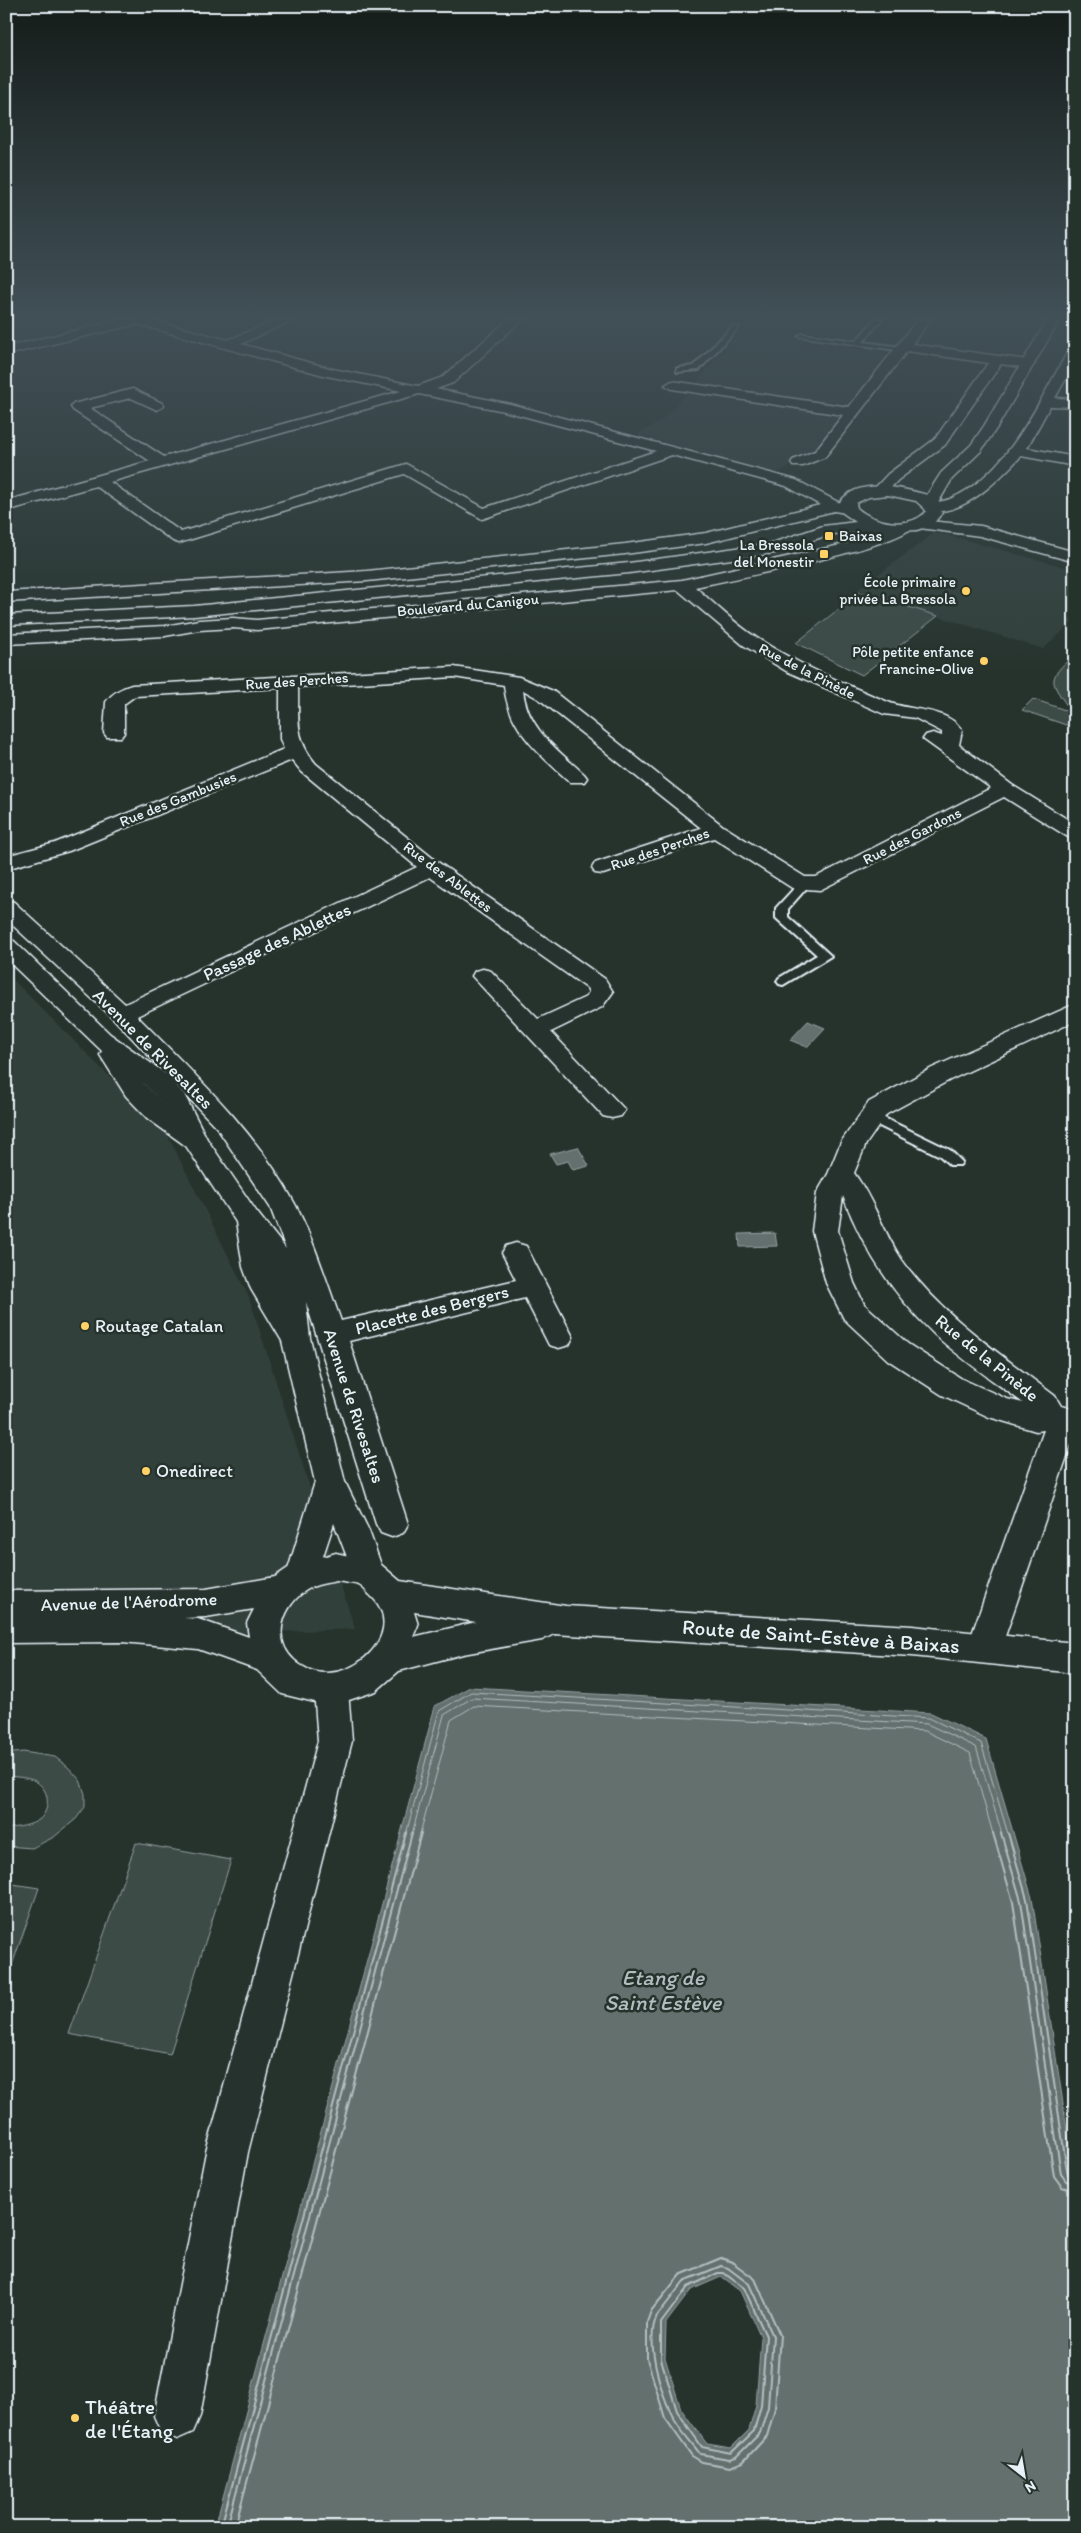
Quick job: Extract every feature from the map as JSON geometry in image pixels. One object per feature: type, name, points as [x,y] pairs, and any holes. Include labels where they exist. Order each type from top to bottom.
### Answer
[{"type":"street","points":[[124,437],[162,462]]},
{"type":"street","points":[[6,506],[249,437]]},
{"type":"street","points":[[622,437],[796,485],[862,494],[925,485],[946,476],[976,448],[983,437]]},
{"type":"street","points":[[751,472],[798,463],[820,454],[833,437]]},
{"type":"street","points":[[888,491],[893,477],[940,442],[943,437]]},
{"type":"street","points":[[932,506],[942,507],[958,501],[990,479],[1018,451],[1026,437]]},
{"type":"street","points":[[98,481],[179,538],[406,470],[482,514],[672,450]]},
{"type":"street","points":[[1018,451],[1075,462]]},
{"type":"street","points":[[796,485],[792,468],[798,463]]},
{"type":"street","points":[[911,526],[932,518],[932,506],[946,476]]},
{"type":"street","points":[[796,485],[844,508],[860,519],[880,525],[981,531],[1075,556]]},
{"type":"street","points":[[888,491],[915,496],[981,531]]},
{"type":"street","name":"Boulevard du Canigou","points":[[830,529],[848,502],[862,494]]},
{"type":"street","points":[[6,597],[367,576],[625,549],[706,538],[844,508]]},
{"type":"street","name":"Boulevard du Canigou","points":[[6,620],[194,611],[629,568],[775,548],[830,529],[880,525]]},
{"type":"street","name":"Boulevard du Canigou","points":[[15,639],[165,631],[224,623],[257,625],[451,605],[507,600],[535,600],[682,585],[849,548],[911,526]]},
{"type":"street","name":"Rue de la Pinède","points":[[682,585],[748,641],[792,667],[891,710],[894,715],[949,747],[1005,789],[1075,832]]},
{"type":"street","name":"Boulevard du Canigou","points":[[6,614],[193,602],[297,600]]},
{"type":"street","name":"Boulevard du Canigou","points":[[15,639],[26,619]]},
{"type":"street","name":"Rue des Perches","points":[[114,733],[115,702],[123,694],[132,691],[454,672],[512,680],[534,688],[546,695],[716,830],[800,884],[812,884]]},
{"type":"street","points":[[512,680],[513,700],[521,721],[532,736],[577,778]]},
{"type":"street","points":[[289,683],[290,739],[294,752]]},
{"type":"street","name":"Rue des Gambusies","points":[[6,877],[62,847],[294,752]]},
{"type":"street","name":"Rue des Ablettes","points":[[294,752],[309,768],[433,868],[597,984],[601,992],[594,1002],[535,1030]]},
{"type":"street","name":"Rue des Gardons","points":[[812,884],[1005,789]]},
{"type":"street","name":"Rue des Perches","points":[[603,868],[716,830]]},
{"type":"street","name":"Rue des Gambusies","points":[[6,863],[62,847]]},
{"type":"street","name":"Passage des Ablettes","points":[[122,1014],[433,868]]},
{"type":"street","name":"Avenue de Rivesaltes","points":[[6,907],[122,1014],[226,1122],[258,1166],[283,1206],[332,1334],[392,1524]]},
{"type":"street","name":"Avenue de Rivesaltes","points":[[7,945],[102,1039],[135,1090],[156,1112],[196,1142],[247,1218],[257,1266],[265,1289],[296,1338],[330,1482],[380,1584]]},
{"type":"street","points":[[483,976],[612,1110]]},
{"type":"street","name":"Rue de la Pinède","points":[[1063,1419],[1036,1419],[1000,1409],[952,1387],[898,1352],[854,1311],[840,1283],[825,1231],[830,1193],[841,1174],[854,1142],[878,1108],[941,1074],[1032,1034],[1075,1011]]},
{"type":"street","name":"Rue de la Pinède","points":[[841,1174],[855,1193],[864,1216],[891,1265],[908,1288],[946,1328],[1063,1419]]},
{"type":"street","points":[[247,1218],[283,1206]]},
{"type":"street","name":"Placette des Bergers","points":[[516,1253],[559,1337]]},
{"type":"street","name":"Placette des Bergers","points":[[332,1334],[532,1286]]},
{"type":"street","points":[[984,1648],[1063,1419]]},
{"type":"street","name":"Avenue de Rivesaltes","points":[[292,1583],[330,1482]]},
{"type":"street","points":[[336,1567],[380,1584],[401,1625],[389,1658],[364,1680],[331,1690],[294,1683],[269,1659],[264,1623],[292,1583],[336,1567]]},
{"type":"street","name":"Avenue de l'Aérodrome","points":[[6,1606],[206,1602],[292,1583]]},
{"type":"street","name":"Route de Saint-Estève à Baixas","points":[[380,1584],[566,1621],[912,1641],[1075,1658]]},
{"type":"street","name":"Route de Saint-Estève à Baixas","points":[[389,1658],[463,1639],[566,1621]]},
{"type":"street","name":"Avenue de l'Aérodrome","points":[[6,1628],[122,1627],[198,1634],[269,1659]]},
{"type":"street","points":[[177,2416],[227,2152],[335,1742],[331,1690]]},
{"type":"lane","points":[[783,981],[825,956],[782,918],[782,908],[812,884]]},
{"type":"lane","points":[[872,1117],[945,1152],[954,1162]]},
{"type":"shaded area","points":[[648,437],[831,437],[819,453],[772,475]]},
{"type":"shaded area","name":"École primaire privée La Bressola","points":[[934,533],[948,535],[1075,570],[1075,608],[1065,617],[1075,620],[1043,649],[856,591]]},
{"type":"shaded area","points":[[860,592],[938,616],[862,675],[796,643]]},
{"type":"shaded area","points":[[1075,654],[1075,728],[1022,710],[1033,699],[1071,712],[1055,687],[1054,682],[1058,670]]},
{"type":"shaded area","points":[[6,973],[167,1134],[249,1297],[355,1629],[6,1641]]},
{"type":"shaded area","points":[[23,1752],[55,1757],[80,1780],[85,1794],[85,1807],[76,1819],[54,1837],[32,1848],[6,1846],[6,1829],[24,1826],[40,1819],[46,1809],[47,1798],[43,1787],[27,1778],[6,1776],[6,1754]]},
{"type":"shaded area","points":[[136,1843],[231,1860],[170,2054],[69,2034]]},
{"type":"shaded area","points":[[6,1883],[39,1888],[11,1968],[6,1967]]},
{"type":"water","points":[[808,1021],[825,1028],[807,1047],[790,1040]]},
{"type":"water","points":[[578,1147],[589,1166],[573,1170],[568,1161],[556,1164],[550,1154]]},
{"type":"water","points":[[775,1233],[777,1246],[740,1247],[739,1234]]},
{"type":"water","name":"Etang de Saint Estève","points":[[470,1687],[931,1713],[986,1739],[1032,1898],[1075,2183],[1075,2527],[215,2527],[435,1706]],"holes":[[[721,2277],[740,2291],[761,2337],[756,2406],[749,2430],[731,2448],[707,2444],[681,2409],[665,2358],[666,2323],[691,2290]]]},
{"type":"place","name":"Baixas","points":[[829,536]]},
{"type":"place","name":"La Bressola del Monestir","points":[[824,554]]},
{"type":"place","name":"École primaire privée La Bressola","points":[[966,591]]},
{"type":"place","name":"Pôle petite enfance Francine-Olive","points":[[984,661]]},
{"type":"place","name":"Routage Catalan","points":[[85,1326]]},
{"type":"place","name":"Onedirect","points":[[146,1471]]},
{"type":"place","name":"Théâtre de l'Étang","points":[[75,2418]]}]
